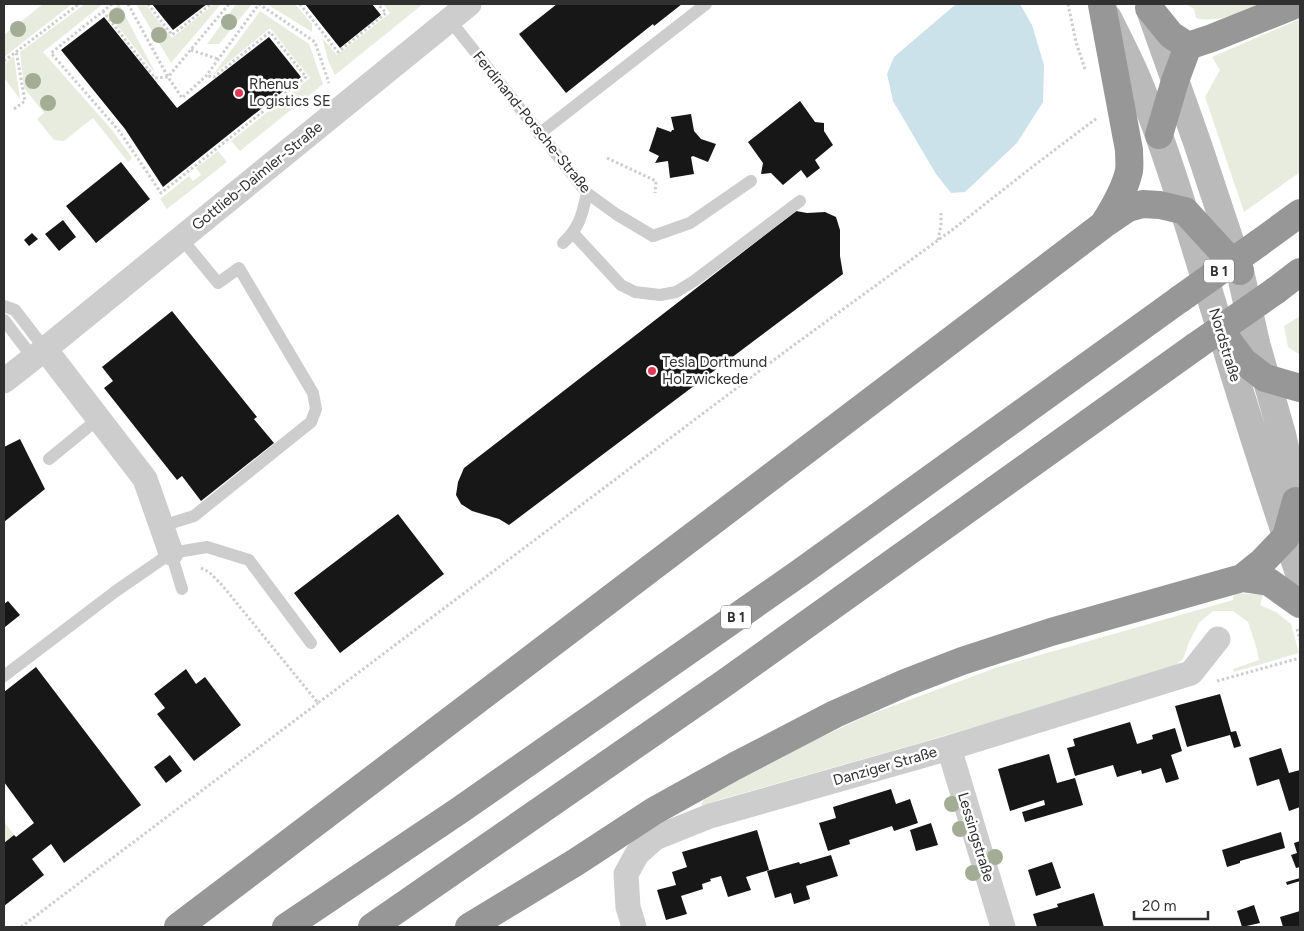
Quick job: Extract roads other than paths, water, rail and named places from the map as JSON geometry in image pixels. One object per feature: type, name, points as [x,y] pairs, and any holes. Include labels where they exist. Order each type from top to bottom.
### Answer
[{"type":"highway","points":[[1102,4],[1130,150],[1126,181],[1103,225]]},
{"type":"highway","points":[[1188,46],[1298,4]]},
{"type":"highway","points":[[1148,6],[1171,35],[1188,46]]},
{"type":"highway","points":[[1159,135],[1175,81],[1188,46]]},
{"type":"highway","points":[[178,927],[367,785],[699,530],[1128,208],[1143,204],[1160,205],[1185,211],[1240,271]]},
{"type":"highway","name":"B 1","points":[[286,927],[460,810],[801,572],[1300,213]]},
{"type":"highway","points":[[380,922],[726,682],[1300,272]]},
{"type":"highway","points":[[1220,331],[1243,362],[1265,378],[1300,388]]},
{"type":"highway","points":[[469,927],[576,862],[654,811],[835,714],[905,683],[962,661],[1051,632],[1242,578],[1262,562],[1294,518]]},
{"type":"highway","points":[[1242,578],[1269,582],[1300,604]]},
{"type":"main road","name":"Nordstraße","points":[[1102,4],[1139,82],[1159,135],[1185,211],[1220,331],[1294,518]]},
{"type":"main road","name":"Nordstraße","points":[[1148,6],[1197,142],[1240,271],[1265,378],[1282,434],[1300,576]]},
{"type":"street","name":"Gottlieb-Daimler-Straße","points":[[4,381],[469,4]]},
{"type":"street","points":[[39,353],[98,419],[145,479],[171,553]]},
{"type":"street","name":"Danziger Straße","points":[[631,917],[626,874],[637,854],[655,838],[710,816],[949,748],[1191,673],[1218,639]]},
{"type":"street","name":"Lessingstraße","points":[[949,748],[1003,927]]},
{"type":"lane","points":[[539,134],[706,4]]},
{"type":"lane","name":"Ferdinand-Porsche-Straße","points":[[450,19],[586,193],[653,236],[690,223],[751,181]]},
{"type":"lane","points":[[563,243],[573,233],[582,214],[586,193]]},
{"type":"lane","points":[[573,233],[621,285],[635,292],[660,295],[676,292],[694,281],[800,201]]},
{"type":"lane","points":[[162,526],[194,516],[311,422],[316,409],[313,393],[239,268],[218,283],[180,238]]},
{"type":"lane","points":[[4,306],[15,310],[39,353]]},
{"type":"lane","points":[[4,320],[39,353]]},
{"type":"lane","points":[[49,460],[98,419]]},
{"type":"lane","points":[[4,676],[116,591],[171,553],[207,547],[250,560],[311,643]]},
{"type":"lane","points":[[171,553],[182,589]]},
{"type":"water","points":[[956,4],[1020,4],[1032,25],[1044,65],[1043,102],[1017,143],[965,192],[951,193],[936,174],[893,101],[887,74],[894,57]]},
{"type":"place","name":"Rhenus Logistics SE","points":[[239,93]]},
{"type":"place","name":"Tesla Dortmund Holzwickede","points":[[652,371]]}]
